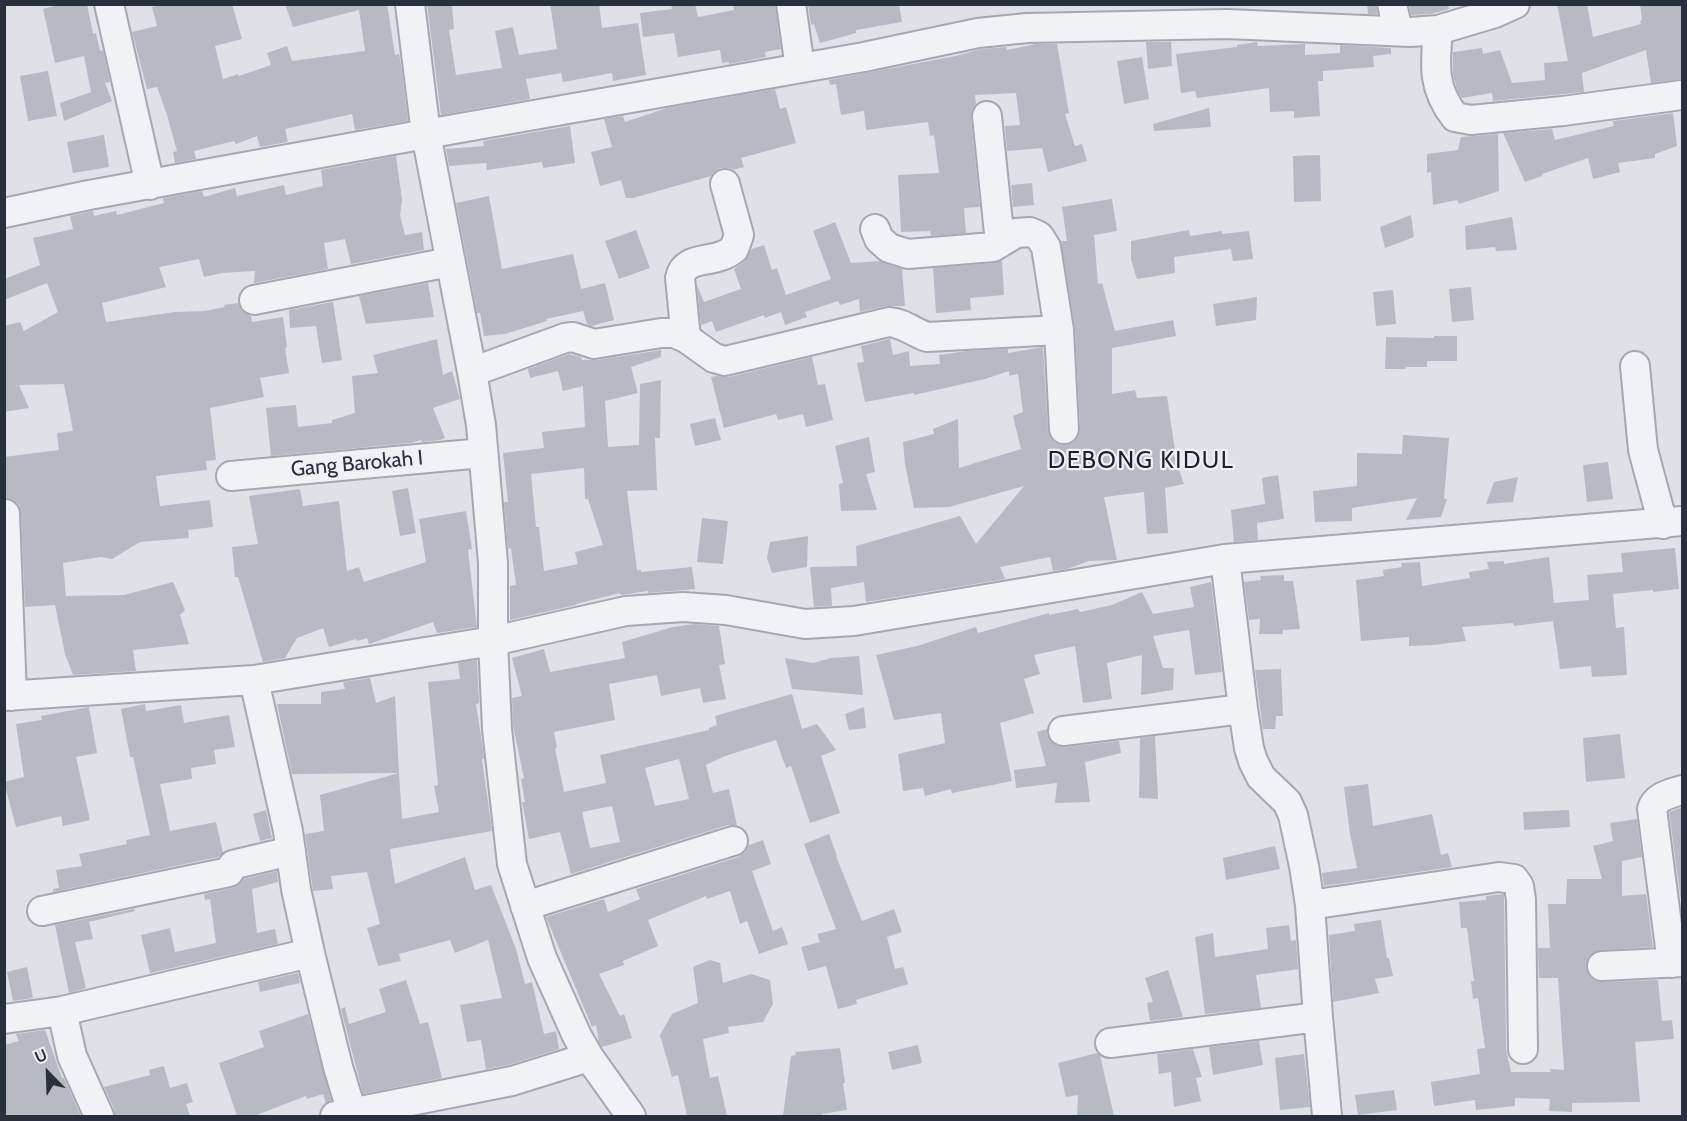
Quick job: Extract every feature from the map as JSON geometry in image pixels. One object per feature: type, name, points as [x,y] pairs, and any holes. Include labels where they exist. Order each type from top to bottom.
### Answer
[{"type":"street","points":[[109,4],[150,185]]},
{"type":"street","points":[[410,4],[426,134],[472,372],[483,453],[493,563],[493,642],[497,729],[512,864],[542,958],[577,1036],[631,1116]]},
{"type":"street","points":[[791,4],[800,68]]},
{"type":"street","points":[[4,213],[89,195],[864,57],[978,33],[1027,28],[1395,18],[1438,30],[1495,13],[1515,4]]},
{"type":"street","points":[[1438,30],[1435,65],[1440,93],[1446,106],[1455,117],[1471,120],[1483,119],[1683,95]]},
{"type":"street","points":[[987,117],[1000,243]]},
{"type":"street","points":[[686,338],[681,271],[688,264],[721,256],[734,249],[739,235],[725,184]]},
{"type":"street","points":[[875,229],[879,239],[889,248],[908,254],[993,247],[1016,233],[1030,232],[1039,236],[1046,247],[1059,330],[1064,429]]},
{"type":"street","points":[[254,300],[450,262]]},
{"type":"street","points":[[472,372],[573,337],[594,344],[674,333],[686,338],[714,358],[725,361],[889,322],[897,322],[927,337],[1059,330]]},
{"type":"street","points":[[5,514],[8,696],[254,680],[493,642],[626,611],[683,607],[726,610],[805,624],[854,621],[1225,559],[1673,522],[1644,450],[1635,366]]},
{"type":"street","name":"Gang Barokah I","points":[[231,476],[483,453]]},
{"type":"street","points":[[1225,559],[1249,748],[1261,777],[1287,802],[1293,815],[1310,905],[1327,1116]]},
{"type":"street","points":[[254,680],[288,831],[296,889],[338,1067],[346,1115],[512,1081],[590,1057]]},
{"type":"street","points":[[1063,731],[1243,709]]},
{"type":"street","points":[[1602,966],[1677,963],[1652,809],[1654,802],[1664,795],[1683,790]]},
{"type":"street","points":[[525,906],[733,841]]},
{"type":"street","points":[[42,911],[229,872],[232,865],[291,851]]},
{"type":"street","points":[[1310,905],[1499,877],[1514,879],[1519,886],[1521,900],[1523,1049]]},
{"type":"street","points":[[4,1019],[62,1011],[310,953]]},
{"type":"street","points":[[62,1011],[72,1056],[99,1116]]},
{"type":"street","points":[[1110,1043],[1318,1017]]},
{"type":"building","points":[[62,4],[87,4],[93,34],[96,33],[100,51],[103,50],[110,82],[105,83],[112,101],[64,121],[60,103],[91,92],[84,56],[55,63],[43,9]]},
{"type":"building","points":[[163,4],[232,4],[242,39],[215,46],[223,79],[271,65],[267,53],[287,46],[292,61],[365,51],[359,10],[293,27],[285,4],[387,4],[395,55],[399,54],[401,64],[408,121],[355,130],[352,114],[285,129],[288,142],[260,147],[257,136],[236,144],[234,141],[194,151],[196,159],[175,163],[173,152],[177,151],[167,115],[157,87],[147,89],[132,32],[157,26],[152,7]]},
{"type":"building","points":[[427,4],[452,4],[454,29],[449,30],[456,75],[502,68],[495,31],[513,27],[519,55],[557,49],[550,4],[599,4],[602,28],[638,23],[646,75],[613,81],[612,73],[563,82],[561,73],[526,79],[530,99],[441,115]]},
{"type":"building","points":[[671,4],[695,4],[698,17],[734,10],[733,4],[775,4],[781,49],[765,52],[766,57],[729,64],[729,62],[722,63],[720,50],[678,57],[674,33],[643,37],[640,13],[672,9]]},
{"type":"building","points":[[808,4],[899,4],[902,22],[856,30],[856,33],[820,43],[814,24],[811,25]]},
{"type":"building","points":[[1367,4],[1376,4],[1377,14],[1368,14]]},
{"type":"building","points":[[1409,4],[1448,4],[1449,9],[1431,14],[1411,15]]},
{"type":"building","points":[[1557,4],[1587,4],[1593,37],[1641,24],[1640,4],[1683,4],[1683,79],[1651,83],[1646,50],[1582,73],[1584,92],[1493,101],[1492,93],[1462,98],[1457,90],[1453,74],[1453,52],[1482,48],[1483,54],[1500,50],[1512,83],[1545,80],[1544,63],[1568,61]]},
{"type":"building","points":[[1146,42],[1171,42],[1172,66],[1148,69]]},
{"type":"building","points":[[1257,42],[1258,46],[1305,44],[1305,55],[1340,53],[1340,45],[1391,48],[1391,54],[1373,56],[1374,67],[1323,71],[1323,81],[1318,81],[1320,116],[1294,118],[1294,111],[1270,112],[1269,88],[1197,98],[1195,91],[1181,93],[1176,54],[1237,47],[1237,45]]},
{"type":"building","points":[[1036,44],[1057,44],[1069,113],[1065,114],[1075,146],[1082,144],[1087,161],[1048,172],[1042,148],[1007,151],[1005,126],[1020,125],[1016,93],[975,95],[976,104],[971,118],[980,207],[964,208],[966,233],[931,236],[930,231],[901,232],[898,175],[939,173],[934,135],[930,136],[928,122],[866,130],[864,111],[841,115],[836,84],[830,85],[829,80],[956,56],[981,49],[1006,47],[1007,50]]},
{"type":"building","points":[[1142,57],[1149,99],[1124,104],[1117,61]]},
{"type":"building","points":[[48,71],[57,116],[28,121],[20,76]]},
{"type":"building","points":[[775,89],[780,109],[786,107],[796,143],[741,158],[744,167],[733,170],[720,168],[711,176],[633,198],[626,198],[621,180],[600,186],[591,152],[612,147],[604,119],[623,116],[625,122],[667,108]]},
{"type":"building","points":[[1209,108],[1211,127],[1154,131],[1153,124]]},
{"type":"building","points":[[1673,113],[1677,146],[1655,154],[1655,158],[1618,163],[1620,172],[1593,179],[1588,158],[1525,182],[1503,133],[1552,129],[1555,140],[1614,126],[1613,121]]},
{"type":"building","points":[[570,126],[575,163],[543,168],[542,162],[487,170],[486,163],[449,166],[446,149],[484,146],[483,141]]},
{"type":"building","points":[[1498,134],[1499,191],[1459,204],[1457,200],[1433,205],[1431,172],[1427,173],[1427,154],[1458,150],[1461,137]]},
{"type":"building","points":[[104,135],[109,167],[73,173],[67,142]]},
{"type":"building","points":[[1320,155],[1321,201],[1294,202],[1293,156]]},
{"type":"building","points":[[396,156],[402,200],[400,215],[405,235],[422,232],[424,250],[351,264],[345,239],[324,243],[328,269],[254,283],[255,271],[222,273],[204,277],[199,259],[159,267],[166,287],[102,303],[106,322],[175,312],[204,311],[238,303],[242,311],[251,316],[252,322],[283,317],[289,373],[260,378],[264,397],[210,408],[216,460],[206,461],[207,470],[156,476],[160,506],[210,500],[213,527],[188,530],[189,538],[140,542],[112,559],[101,557],[63,563],[66,596],[124,595],[173,582],[185,610],[180,615],[189,644],[133,650],[136,671],[73,675],[65,654],[55,605],[25,607],[21,513],[19,505],[4,497],[4,457],[59,450],[57,433],[73,431],[64,384],[19,385],[29,408],[4,412],[4,326],[20,322],[24,331],[58,312],[47,283],[4,300],[4,279],[40,265],[33,238],[73,229],[70,216],[93,211],[94,216],[116,211],[117,215],[164,203],[163,198],[202,191],[204,197],[235,188],[237,196],[284,185],[286,195],[323,186],[321,170]]},
{"type":"building","points":[[1032,183],[1034,205],[1013,207],[1011,185]]},
{"type":"building","points":[[489,196],[502,269],[573,254],[581,289],[605,283],[614,320],[591,326],[587,324],[583,311],[546,319],[547,321],[505,334],[484,336],[480,313],[477,313],[456,203]]},
{"type":"building","points":[[1112,199],[1117,231],[1094,235],[1098,284],[1102,283],[1115,331],[1173,320],[1176,336],[1112,348],[1112,394],[1135,390],[1137,398],[1167,396],[1175,451],[1173,452],[1184,484],[1165,488],[1168,533],[1147,534],[1144,492],[1104,497],[1117,560],[1089,561],[1067,569],[1053,571],[1050,557],[1000,567],[1005,579],[866,602],[864,582],[831,588],[832,606],[814,607],[810,567],[857,566],[856,546],[960,516],[976,544],[1024,486],[949,507],[914,508],[903,442],[934,434],[933,429],[958,419],[959,468],[1021,449],[1013,416],[1023,412],[1018,374],[1009,376],[1009,371],[985,379],[914,395],[914,393],[865,402],[857,363],[864,362],[861,346],[890,339],[893,355],[909,351],[910,366],[940,364],[939,355],[967,351],[1008,349],[1008,353],[1043,347],[1048,430],[1056,443],[1064,445],[1072,443],[1078,437],[1080,428],[1075,329],[1061,241],[1067,241],[1062,207]]},
{"type":"building","points":[[1411,215],[1414,237],[1385,248],[1380,227]]},
{"type":"building","points":[[1512,217],[1517,250],[1496,251],[1495,247],[1466,250],[1465,226]]},
{"type":"building","points":[[835,222],[851,263],[879,261],[902,269],[905,306],[886,306],[860,312],[859,299],[840,305],[838,301],[805,312],[807,317],[785,325],[781,312],[765,318],[764,315],[716,332],[712,321],[701,325],[697,285],[704,302],[741,289],[734,269],[744,262],[752,249],[764,245],[772,270],[777,268],[786,295],[831,279],[813,231]]},
{"type":"building","points":[[636,230],[650,268],[619,279],[605,241]]},
{"type":"building","points":[[1189,230],[1190,236],[1222,231],[1222,234],[1249,231],[1253,259],[1233,261],[1231,249],[1174,257],[1175,273],[1137,279],[1131,260],[1131,241]]},
{"type":"building","points":[[1002,261],[1004,295],[970,298],[971,310],[936,313],[933,268]]},
{"type":"building","points":[[428,283],[434,317],[366,324],[359,296]]},
{"type":"building","points":[[1471,287],[1474,320],[1452,322],[1449,289]]},
{"type":"building","points":[[1393,290],[1396,324],[1376,326],[1373,292]]},
{"type":"building","points":[[1257,297],[1256,320],[1216,326],[1213,304]]},
{"type":"building","points":[[333,302],[342,360],[322,363],[316,326],[290,328],[289,310]]},
{"type":"building","points":[[1434,336],[1457,336],[1457,361],[1427,361],[1427,367],[1385,369],[1386,337],[1434,338]]},
{"type":"building","points":[[437,339],[443,375],[452,371],[460,399],[433,408],[445,438],[271,456],[266,408],[296,405],[298,427],[332,423],[332,420],[355,413],[352,376],[378,373],[373,355]]},
{"type":"building","points":[[661,350],[661,357],[631,367],[638,393],[605,401],[608,447],[639,445],[640,384],[661,380],[660,438],[655,438],[657,490],[627,491],[637,570],[641,572],[692,567],[695,589],[648,593],[648,591],[621,595],[620,593],[510,620],[510,586],[516,585],[511,548],[508,549],[504,502],[508,502],[503,453],[544,448],[542,432],[585,427],[583,386],[563,391],[558,371],[530,378],[528,369],[569,354],[581,357],[582,360],[597,360]],"holes":[[[584,468],[585,499],[588,499],[603,545],[575,552],[578,564],[544,571],[539,527],[536,527],[531,474]]]},
{"type":"building","points":[[812,357],[818,385],[825,384],[833,420],[806,427],[803,414],[778,420],[776,414],[724,428],[711,377],[729,377]]},
{"type":"building","points":[[715,418],[721,440],[695,446],[690,424]]},
{"type":"building","points":[[1403,435],[1449,438],[1444,499],[1447,499],[1441,517],[1406,520],[1417,498],[1352,508],[1352,521],[1315,522],[1313,491],[1357,486],[1357,453],[1402,454]]},
{"type":"building","points":[[869,437],[875,472],[866,474],[877,510],[841,511],[839,484],[843,483],[835,446]]},
{"type":"building","points":[[1608,462],[1613,499],[1587,502],[1583,465]]},
{"type":"building","points":[[1278,475],[1284,519],[1257,523],[1258,540],[1234,542],[1231,510],[1265,504],[1262,478]]},
{"type":"building","points":[[1518,477],[1513,502],[1486,504],[1494,482]]},
{"type":"building","points":[[408,488],[416,533],[400,536],[392,491]]},
{"type":"building","points":[[300,489],[303,506],[339,501],[347,571],[359,567],[364,582],[426,562],[419,519],[466,511],[472,549],[468,550],[477,627],[437,633],[433,622],[369,644],[367,638],[329,647],[323,628],[297,638],[285,658],[263,662],[238,577],[235,577],[232,547],[258,544],[249,496]]},
{"type":"building","points":[[702,518],[728,521],[723,564],[697,562]]},
{"type":"building","points":[[808,536],[807,567],[772,573],[767,558],[770,542]]},
{"type":"building","points":[[1675,548],[1679,589],[1613,594],[1616,628],[1624,627],[1627,675],[1592,677],[1591,666],[1560,669],[1553,621],[1514,626],[1513,623],[1462,627],[1466,641],[1433,645],[1409,646],[1409,637],[1361,641],[1356,580],[1384,576],[1383,570],[1402,567],[1401,563],[1420,562],[1422,586],[1470,578],[1469,572],[1489,569],[1487,562],[1504,561],[1504,564],[1549,557],[1554,603],[1589,600],[1587,575],[1623,572],[1621,553]]},
{"type":"building","points":[[1284,575],[1284,581],[1293,581],[1300,629],[1283,630],[1283,634],[1259,634],[1260,619],[1249,620],[1244,582],[1261,580],[1260,576]]},
{"type":"building","points":[[1211,582],[1222,672],[1195,675],[1189,630],[1153,636],[1163,668],[1174,668],[1173,690],[1141,695],[1142,655],[1107,663],[1112,699],[1083,703],[1075,646],[1034,655],[1040,674],[1024,679],[1034,713],[1000,723],[1012,781],[952,793],[951,789],[925,796],[923,788],[903,791],[898,754],[945,743],[941,713],[894,720],[888,699],[890,698],[888,698],[876,655],[917,646],[976,627],[978,633],[1049,613],[1049,615],[1078,609],[1080,612],[1112,605],[1142,592],[1153,614],[1194,607],[1190,587]]},
{"type":"building","points":[[694,624],[719,626],[725,664],[719,665],[726,699],[703,703],[700,688],[661,696],[657,675],[609,684],[615,720],[554,732],[564,792],[606,783],[600,755],[709,730],[717,725],[715,716],[792,694],[802,729],[817,724],[836,750],[821,756],[840,813],[810,823],[791,766],[786,768],[776,740],[725,756],[706,765],[713,793],[729,789],[737,825],[728,825],[571,874],[560,832],[529,839],[522,802],[525,802],[521,779],[524,778],[513,726],[512,698],[522,696],[512,658],[544,649],[550,672],[625,658],[622,642],[673,627]],"holes":[[[679,759],[689,799],[655,806],[645,768]],[[612,806],[620,842],[590,848],[582,812]]]},
{"type":"building","points":[[859,656],[863,695],[792,689],[785,658],[813,663],[831,658]]},
{"type":"building","points":[[477,660],[479,703],[476,704],[492,831],[390,849],[395,884],[465,857],[475,890],[491,885],[516,949],[525,984],[532,982],[544,1034],[556,1031],[559,1049],[508,1065],[486,1069],[481,1040],[467,1042],[460,1005],[502,998],[488,940],[455,953],[450,940],[399,954],[401,961],[378,966],[367,928],[380,924],[367,872],[331,876],[333,889],[313,891],[305,834],[324,831],[320,795],[399,773],[402,819],[439,812],[434,786],[438,785],[428,682],[460,679],[458,663]]},
{"type":"building","points":[[1281,669],[1283,716],[1276,716],[1275,729],[1263,729],[1255,670]]},
{"type":"building","points":[[370,678],[376,703],[395,696],[399,773],[292,774],[277,704],[321,704],[321,692],[345,689],[343,682]]},
{"type":"building","points":[[145,704],[146,711],[181,705],[184,723],[229,715],[235,747],[214,750],[216,764],[191,768],[192,779],[160,784],[170,831],[216,822],[223,853],[218,857],[53,892],[53,889],[59,888],[56,870],[82,866],[79,854],[127,844],[126,840],[150,835],[133,757],[130,757],[121,709]]},
{"type":"building","points":[[89,707],[97,753],[76,757],[90,820],[63,826],[61,816],[16,827],[4,782],[24,777],[16,724],[42,720],[41,716]]},
{"type":"building","points":[[864,707],[866,728],[849,730],[845,714]]},
{"type":"building","points":[[1047,729],[1050,740],[1057,746],[1119,741],[1121,753],[1085,762],[1090,802],[1055,803],[1057,783],[1016,788],[1014,770],[1046,766],[1037,732]]},
{"type":"building","points":[[1620,734],[1625,778],[1586,782],[1583,738]]},
{"type":"building","points":[[1155,736],[1158,799],[1139,798],[1140,738]]},
{"type":"building","points":[[1368,784],[1373,826],[1432,814],[1441,855],[1448,853],[1452,867],[1324,886],[1322,873],[1357,868],[1344,787]]},
{"type":"building","points":[[1683,807],[1683,916],[1669,812]]},
{"type":"building","points":[[266,810],[272,838],[260,841],[253,814]]},
{"type":"building","points":[[1569,810],[1570,827],[1524,830],[1523,812]]},
{"type":"building","points":[[1637,819],[1642,857],[1622,861],[1622,896],[1646,894],[1653,947],[1601,950],[1588,958],[1586,966],[1589,975],[1594,980],[1602,982],[1658,980],[1662,1021],[1672,1020],[1674,1039],[1635,1042],[1640,1102],[1572,1103],[1572,1112],[1549,1111],[1550,1099],[1515,1098],[1515,1106],[1476,1110],[1475,1100],[1434,1106],[1431,1082],[1480,1074],[1477,1049],[1485,1048],[1478,998],[1473,999],[1471,981],[1474,981],[1467,928],[1461,928],[1459,902],[1486,900],[1486,896],[1504,894],[1506,1049],[1511,1072],[1564,1070],[1558,978],[1539,978],[1538,948],[1550,948],[1548,904],[1566,904],[1567,879],[1602,879],[1593,846],[1613,841],[1610,823]]},
{"type":"building","points":[[829,834],[862,921],[894,909],[902,932],[887,937],[895,969],[903,967],[908,984],[856,1000],[857,1004],[838,1009],[826,966],[808,971],[801,947],[820,942],[817,934],[836,929],[804,844]]},
{"type":"building","points":[[763,840],[771,864],[752,871],[773,931],[782,927],[788,944],[759,954],[747,921],[740,924],[730,891],[707,899],[706,896],[648,920],[658,946],[623,961],[624,965],[599,974],[620,1016],[624,1014],[632,1038],[602,1047],[596,1025],[592,1027],[546,917],[604,899],[608,912],[640,899],[636,889],[738,857],[749,845]]},
{"type":"building","points":[[1275,846],[1280,869],[1226,880],[1223,858]]},
{"type":"building","points":[[277,871],[278,882],[252,889],[257,933],[275,929],[278,944],[150,973],[141,935],[170,928],[175,952],[216,943],[210,899],[205,900],[204,894],[232,888],[244,879]]},
{"type":"building","points":[[134,909],[135,911],[89,922],[93,939],[75,942],[86,988],[69,993],[55,925]]},
{"type":"building","points":[[1381,920],[1387,958],[1389,958],[1393,976],[1375,979],[1379,993],[1333,1002],[1329,935],[1355,931],[1354,924]]},
{"type":"building","points":[[1289,925],[1291,941],[1296,940],[1298,969],[1256,975],[1261,1008],[1205,1014],[1195,937],[1213,933],[1215,957],[1268,949],[1266,928]]},
{"type":"building","points":[[710,960],[720,963],[723,983],[751,974],[770,980],[773,1004],[763,1022],[728,1027],[729,1033],[703,1039],[710,1078],[718,1076],[727,1116],[687,1116],[678,1075],[672,1077],[660,1035],[672,1014],[698,1003],[693,967]]},
{"type":"building","points":[[27,967],[33,998],[13,1001],[7,972]]},
{"type":"building","points":[[1168,970],[1183,1017],[1150,1021],[1147,1003],[1153,1002],[1145,978]]},
{"type":"building","points":[[298,973],[300,983],[260,992],[258,982]]},
{"type":"building","points":[[406,980],[420,1024],[428,1022],[442,1078],[363,1094],[341,1009],[345,1007],[349,1024],[386,1012],[379,989]]},
{"type":"building","points":[[308,1014],[331,1100],[326,1103],[323,1094],[307,1099],[306,1096],[254,1116],[237,1116],[219,1063],[264,1047],[259,1031]]},
{"type":"building","points":[[45,1030],[62,1078],[81,1116],[4,1116],[4,1045],[19,1041],[16,1034]]},
{"type":"building","points":[[1259,1041],[1263,1065],[1213,1075],[1209,1047]]},
{"type":"building","points":[[918,1045],[922,1063],[892,1070],[888,1052]]},
{"type":"building","points":[[840,1048],[847,1110],[822,1114],[822,1116],[783,1116],[791,1056],[796,1055],[795,1052]]},
{"type":"building","points":[[1193,1049],[1202,1077],[1196,1078],[1201,1101],[1174,1107],[1171,1072],[1159,1074],[1157,1054]]},
{"type":"building","points":[[1097,1053],[1100,1055],[1114,1116],[1077,1116],[1078,1095],[1066,1097],[1058,1063]]},
{"type":"building","points":[[1304,1054],[1310,1107],[1280,1110],[1275,1058]]},
{"type":"building","points":[[164,1066],[170,1088],[187,1083],[193,1102],[186,1104],[190,1116],[115,1116],[104,1087],[150,1075],[149,1070]]},
{"type":"building","points":[[1394,1090],[1397,1110],[1358,1115],[1355,1095]]},
{"type":"district","name":"DEBONG KIDUL","points":[[1141,461]]}]
